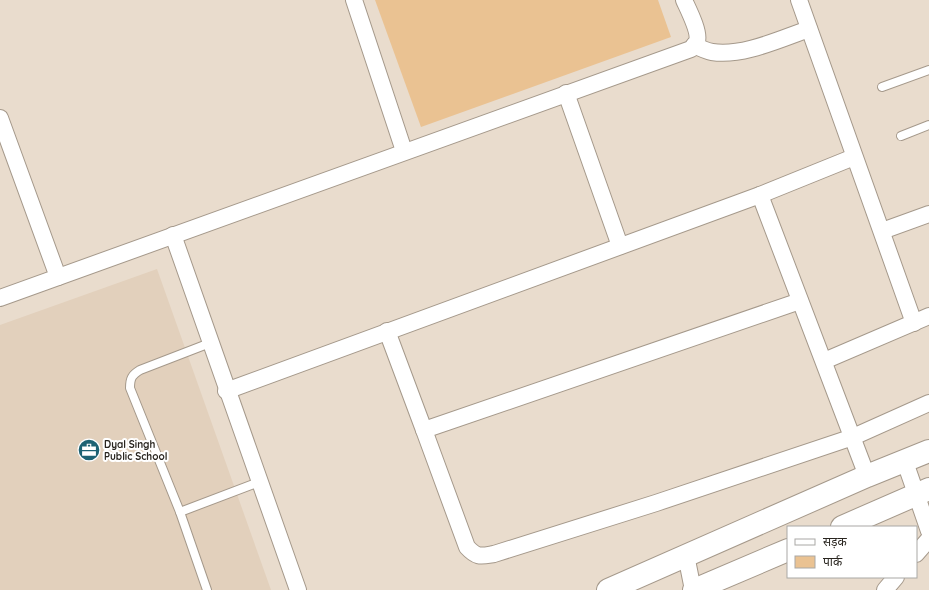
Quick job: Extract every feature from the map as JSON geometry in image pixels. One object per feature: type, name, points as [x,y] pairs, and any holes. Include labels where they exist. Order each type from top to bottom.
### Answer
[{"type":"street","points":[[354,0],[404,151]]},
{"type":"street","points":[[0,298],[566,92],[691,49],[698,40],[684,0]]},
{"type":"street","points":[[799,0],[914,322]]},
{"type":"street","points":[[694,46],[711,52],[731,53],[753,48],[809,29]]},
{"type":"street","points":[[566,92],[620,246]]},
{"type":"street","points":[[0,118],[4,141],[58,276]]},
{"type":"street","points":[[226,391],[760,195],[854,157]]},
{"type":"street","points":[[760,195],[868,476]]},
{"type":"street","points":[[882,231],[929,214]]},
{"type":"street","points":[[173,235],[226,391],[298,590]]},
{"type":"street","points":[[424,430],[800,301]]},
{"type":"street","points":[[824,361],[929,316]]},
{"type":"street","points":[[388,331],[467,547],[474,554],[482,556],[494,554],[656,503],[853,437],[929,404]]},
{"type":"street","points":[[608,590],[868,476],[929,451]]},
{"type":"street","points":[[905,462],[923,492],[929,531]]},
{"type":"street","points":[[844,526],[923,492]]},
{"type":"street","points":[[917,553],[929,539]]},
{"type":"street","points":[[686,555],[693,590],[787,550]]},
{"type":"street","points":[[885,590],[895,578]]},
{"type":"lane","points":[[882,87],[929,70]]},
{"type":"lane","points":[[901,136],[929,125]]},
{"type":"lane","points":[[207,590],[180,512],[130,388],[130,379],[134,373],[140,370],[210,343]]},
{"type":"lane","points":[[180,512],[259,482]]},
{"type":"shaded area","points":[[157,269],[271,590],[0,590],[0,325]]},
{"type":"green space","points":[[375,0],[658,0],[671,37],[421,127]]},
{"type":"place","name":"Dyal Singh Public School","points":[[89,450]]}]
